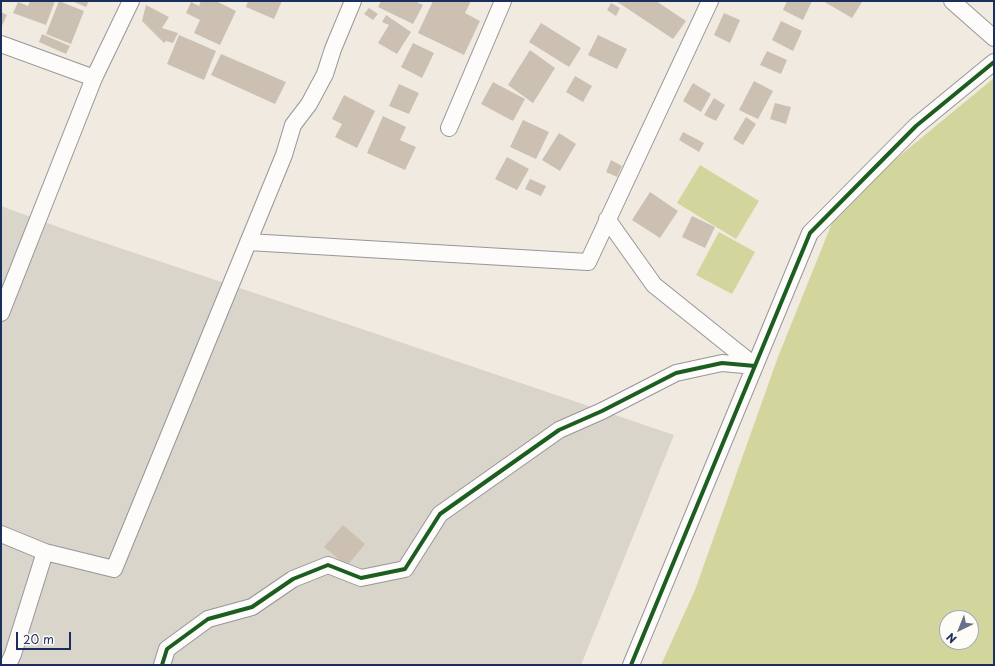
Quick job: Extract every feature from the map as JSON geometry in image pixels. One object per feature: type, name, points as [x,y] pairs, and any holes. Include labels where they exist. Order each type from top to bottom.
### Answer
[{"type":"street","points":[[1,313],[94,78],[131,1]]},
{"type":"street","points":[[1,534],[45,552],[114,569],[284,155],[294,125],[309,104],[324,74],[332,48],[353,1]]},
{"type":"street","points":[[449,128],[503,1]]},
{"type":"street","points":[[248,242],[588,262],[710,1]]},
{"type":"street","points":[[952,1],[994,38]]},
{"type":"street","points":[[1,44],[94,78]]},
{"type":"street","points":[[630,665],[810,233],[916,126],[994,62]]},
{"type":"street","points":[[607,219],[654,285],[755,366]]},
{"type":"street","points":[[162,665],[167,649],[208,619],[252,608],[293,579],[328,565],[361,578],[405,569],[440,514],[559,430],[602,411],[676,373],[722,363],[755,366]]},
{"type":"street","points":[[8,665],[13,654],[45,552]]},
{"type":"shaded area","points":[[1,206],[72,232],[674,435],[581,665],[1,665]]},
{"type":"green space","points":[[994,78],[994,665],[661,665],[695,590],[778,357],[832,223],[880,172]]},
{"type":"green space","points":[[700,165],[759,201],[736,239],[677,203]]},
{"type":"green space","points":[[719,232],[755,252],[732,294],[696,275]]},
{"type":"building","points":[[30,1],[55,1],[46,25],[13,13],[18,2],[28,6]]},
{"type":"building","points":[[59,1],[84,11],[71,44],[46,34]]},
{"type":"building","points":[[72,1],[89,1],[86,7]]},
{"type":"building","points":[[201,1],[216,1],[236,11],[220,45],[194,33],[200,20],[186,13],[191,2],[199,6]]},
{"type":"building","points":[[248,1],[282,1],[274,19],[246,7]]},
{"type":"building","points":[[381,1],[415,1],[423,5],[413,24],[378,7]]},
{"type":"building","points":[[433,1],[471,1],[465,13],[480,21],[464,55],[418,33]]},
{"type":"building","points":[[616,1],[656,1],[686,21],[673,39]]},
{"type":"building","points":[[787,1],[812,1],[803,20],[783,10]]},
{"type":"building","points":[[823,1],[860,1],[862,2],[852,18]]},
{"type":"building","points":[[611,3],[620,8],[616,16],[607,10]]},
{"type":"building","points":[[146,5],[169,17],[162,28],[178,33],[173,43],[166,41],[164,43],[142,21]]},
{"type":"building","points":[[369,8],[378,14],[373,20],[364,14]]},
{"type":"building","points":[[1,12],[7,15],[1,28]]},
{"type":"building","points":[[724,13],[740,20],[730,43],[714,35]]},
{"type":"building","points":[[386,15],[411,32],[397,54],[378,43],[389,25],[382,22]]},
{"type":"building","points":[[781,21],[802,31],[793,51],[772,40]]},
{"type":"building","points":[[541,23],[581,48],[569,67],[529,42]]},
{"type":"building","points":[[42,34],[70,46],[66,54],[39,42]]},
{"type":"building","points":[[179,35],[216,51],[204,80],[167,64]]},
{"type":"building","points":[[598,35],[627,49],[617,69],[588,55]]},
{"type":"building","points":[[413,43],[434,53],[422,78],[401,67]]},
{"type":"building","points":[[530,50],[555,68],[533,103],[508,85]]},
{"type":"building","points":[[767,51],[787,60],[781,74],[760,65]]},
{"type":"building","points":[[221,54],[286,82],[275,104],[211,75]]},
{"type":"building","points":[[575,76],[592,86],[583,102],[566,92]]},
{"type":"building","points":[[754,81],[773,91],[758,119],[739,110]]},
{"type":"building","points":[[493,82],[525,99],[513,121],[481,104]]},
{"type":"building","points":[[693,83],[711,94],[701,112],[683,101]]},
{"type":"building","points":[[399,84],[419,93],[409,114],[389,106]]},
{"type":"building","points":[[344,95],[375,111],[357,148],[335,137],[342,124],[332,119]]},
{"type":"building","points":[[714,98],[725,105],[716,121],[704,115]]},
{"type":"building","points":[[775,103],[791,107],[786,124],[770,119]]},
{"type":"building","points":[[383,116],[406,127],[400,140],[416,147],[405,170],[367,153]]},
{"type":"building","points":[[746,117],[756,124],[743,145],[733,139]]},
{"type":"building","points":[[523,120],[549,132],[536,159],[510,147]]},
{"type":"building","points":[[683,132],[704,143],[699,152],[679,140]]},
{"type":"building","points":[[559,133],[576,144],[560,171],[542,160]]},
{"type":"building","points":[[507,157],[529,169],[517,190],[495,179]]},
{"type":"building","points":[[611,160],[622,166],[617,177],[606,172]]},
{"type":"building","points":[[530,179],[546,186],[541,196],[525,189]]},
{"type":"building","points":[[650,192],[678,211],[660,238],[632,220]]},
{"type":"building","points":[[692,216],[715,227],[705,248],[682,237]]},
{"type":"building","points":[[343,525],[365,544],[347,566],[324,547]]},
{"type":"cycle path","points":[[631,665],[810,233],[916,126],[994,62]]},
{"type":"cycle path","points":[[162,665],[167,649],[208,619],[252,607],[293,579],[328,565],[361,578],[405,569],[440,514],[559,430],[602,411],[676,373],[722,363],[755,366]]}]
